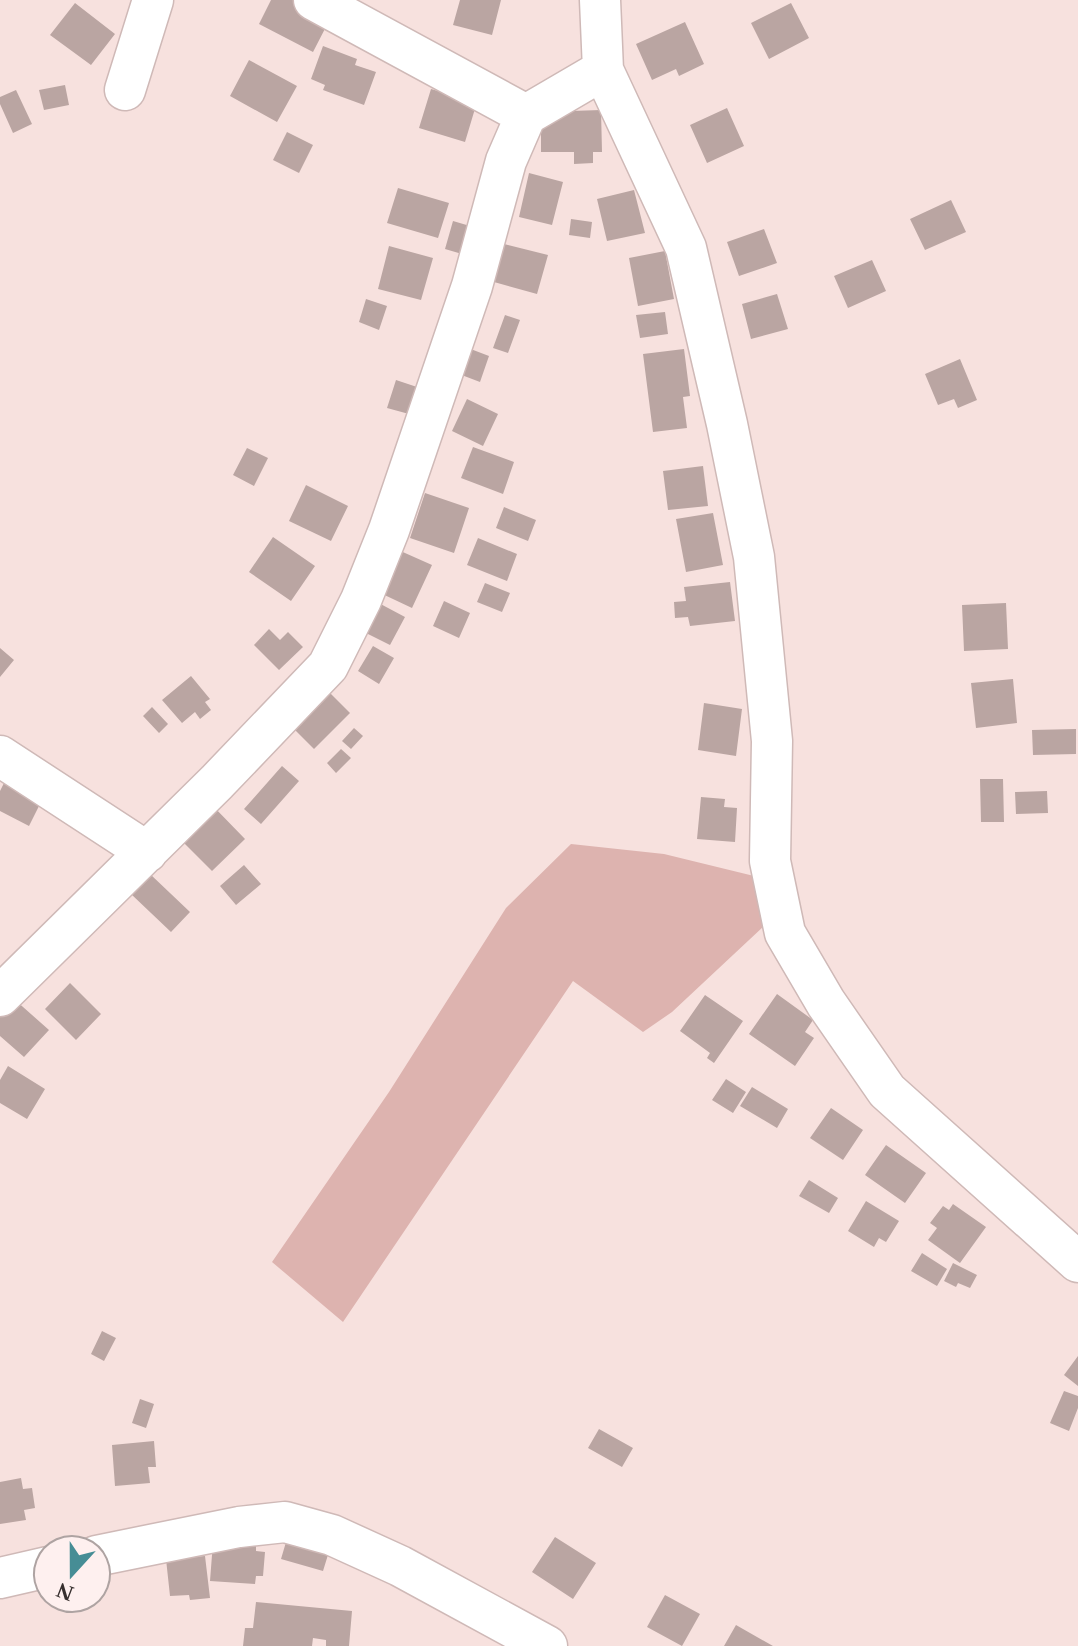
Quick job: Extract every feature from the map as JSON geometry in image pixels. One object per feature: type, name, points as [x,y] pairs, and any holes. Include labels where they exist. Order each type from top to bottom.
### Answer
[{"type":"street","points":[[125,90],[153,0]]},
{"type":"street","points":[[314,0],[526,115]]},
{"type":"street","points":[[600,0],[603,70],[686,248],[754,557],[772,741],[770,861],[785,933],[826,1003],[887,1091],[1078,1262]]},
{"type":"street","points":[[0,996],[147,852],[328,666],[361,600],[389,530],[472,286],[506,161],[526,115],[603,70]]},
{"type":"street","points":[[0,756],[147,852]]},
{"type":"street","points":[[112,1553],[239,1527],[285,1522],[332,1535],[400,1566],[547,1646]]},
{"type":"street","points":[[0,1578],[32,1571]]},
{"type":"shaded area","points":[[571,844],[664,854],[754,876],[765,925],[672,1012],[643,1032],[573,981],[343,1322],[272,1262],[389,1092],[506,908]]},
{"type":"building","points":[[271,0],[293,0],[330,19],[313,52],[259,24]]},
{"type":"building","points":[[460,0],[501,0],[492,35],[453,25]]},
{"type":"building","points":[[75,3],[115,34],[91,65],[50,35]]},
{"type":"building","points":[[791,3],[809,38],[769,59],[751,23]]},
{"type":"building","points":[[685,22],[704,64],[679,76],[676,69],[652,80],[636,44]]},
{"type":"building","points":[[323,46],[357,59],[355,65],[376,72],[364,105],[323,90],[325,85],[311,79]]},
{"type":"building","points":[[249,60],[297,86],[277,122],[230,96]]},
{"type":"building","points":[[65,85],[69,105],[44,110],[39,90]]},
{"type":"building","points":[[431,89],[477,102],[465,142],[419,128]]},
{"type":"building","points":[[16,90],[32,124],[13,133],[0,97]]},
{"type":"building","points":[[727,108],[744,146],[707,163],[690,125]]},
{"type":"building","points":[[601,110],[602,152],[593,152],[593,163],[574,164],[574,152],[541,152],[541,112]]},
{"type":"building","points":[[287,132],[313,145],[299,173],[273,160]]},
{"type":"building","points":[[529,173],[563,182],[552,225],[519,217]]},
{"type":"building","points":[[398,188],[449,203],[438,238],[387,223]]},
{"type":"building","points":[[634,190],[645,233],[607,241],[597,199]]},
{"type":"building","points":[[951,200],[966,232],[925,250],[910,219]]},
{"type":"building","points":[[571,219],[592,222],[590,238],[569,235]]},
{"type":"building","points":[[453,221],[470,226],[462,254],[445,249]]},
{"type":"building","points":[[764,229],[777,263],[739,276],[727,242]]},
{"type":"building","points":[[504,244],[548,255],[537,294],[494,282]]},
{"type":"building","points":[[389,246],[433,258],[421,300],[378,289]]},
{"type":"building","points":[[665,251],[674,299],[638,306],[629,258]]},
{"type":"building","points":[[872,260],[886,291],[848,308],[834,276]]},
{"type":"building","points":[[777,294],[788,329],[751,339],[742,304]]},
{"type":"building","points":[[366,299],[387,306],[379,330],[359,322]]},
{"type":"building","points":[[665,312],[668,334],[640,338],[636,315]]},
{"type":"building","points":[[505,315],[520,320],[508,353],[493,348]]},
{"type":"building","points":[[468,348],[489,356],[480,382],[459,374]]},
{"type":"building","points":[[684,349],[690,396],[683,397],[687,428],[653,432],[643,354]]},
{"type":"building","points":[[960,359],[977,400],[958,408],[954,399],[938,405],[925,374]]},
{"type":"building","points":[[396,380],[417,387],[409,414],[387,408]]},
{"type":"building","points":[[467,399],[498,414],[483,446],[452,431]]},
{"type":"building","points":[[473,447],[514,462],[503,494],[461,478]]},
{"type":"building","points":[[247,448],[268,458],[254,486],[233,475]]},
{"type":"building","points":[[703,466],[708,506],[668,510],[663,471]]},
{"type":"building","points":[[306,485],[348,506],[331,541],[289,521]]},
{"type":"building","points":[[425,493],[469,508],[454,553],[410,538]]},
{"type":"building","points":[[504,507],[536,520],[528,541],[496,528]]},
{"type":"building","points":[[713,513],[723,565],[686,572],[676,519]]},
{"type":"building","points":[[273,537],[315,566],[291,601],[249,572]]},
{"type":"building","points":[[478,538],[517,554],[507,581],[467,565]]},
{"type":"building","points":[[396,549],[432,565],[412,608],[376,591]]},
{"type":"building","points":[[730,582],[735,621],[690,626],[688,617],[675,618],[674,602],[686,601],[684,587]]},
{"type":"building","points":[[485,583],[510,593],[502,612],[477,602]]},
{"type":"building","points":[[373,600],[405,617],[390,645],[358,629]]},
{"type":"building","points":[[444,601],[470,613],[459,638],[433,626]]},
{"type":"building","points":[[1006,603],[1008,649],[964,651],[962,605]]},
{"type":"building","points":[[269,629],[280,640],[288,632],[303,647],[279,670],[254,645]]},
{"type":"building","points":[[373,646],[394,658],[379,684],[358,671]]},
{"type":"building","points":[[0,648],[14,660],[0,677]]},
{"type":"building","points":[[191,676],[210,699],[205,702],[211,710],[200,719],[195,712],[182,723],[162,700]]},
{"type":"building","points":[[1013,679],[1017,723],[976,728],[971,683]]},
{"type":"building","points":[[322,685],[350,713],[314,749],[285,720]]},
{"type":"building","points":[[704,703],[742,709],[736,756],[698,750]]},
{"type":"building","points":[[152,707],[168,724],[159,733],[143,716]]},
{"type":"building","points":[[354,728],[363,736],[351,749],[342,741]]},
{"type":"building","points":[[1076,729],[1076,754],[1033,755],[1032,730]]},
{"type":"building","points":[[341,749],[351,758],[336,773],[327,763]]},
{"type":"building","points":[[282,766],[299,781],[261,824],[244,809]]},
{"type":"building","points":[[7,777],[44,796],[29,826],[0,811],[0,791]]},
{"type":"building","points":[[980,779],[1003,779],[1004,822],[981,822]]},
{"type":"building","points":[[1047,791],[1048,813],[1016,814],[1015,792]]},
{"type":"building","points":[[701,797],[725,799],[724,807],[737,808],[735,842],[697,839]]},
{"type":"building","points":[[211,804],[245,839],[212,871],[177,836]]},
{"type":"building","points":[[244,865],[261,884],[236,905],[220,886]]},
{"type":"building","points":[[150,874],[190,912],[171,932],[131,894]]},
{"type":"building","points":[[70,983],[101,1014],[76,1040],[45,1009]]},
{"type":"building","points":[[777,994],[813,1020],[805,1032],[814,1038],[795,1066],[749,1034]]},
{"type":"building","points":[[705,995],[743,1021],[714,1063],[707,1058],[710,1053],[680,1031]]},
{"type":"building","points":[[14,999],[49,1030],[24,1057],[0,1036],[0,1015]]},
{"type":"building","points":[[8,1066],[45,1089],[27,1119],[0,1103],[0,1080]]},
{"type":"building","points":[[726,1079],[746,1092],[733,1113],[712,1100]]},
{"type":"building","points":[[752,1087],[788,1109],[777,1128],[740,1106]]},
{"type":"building","points":[[831,1108],[863,1130],[843,1160],[810,1138]]},
{"type":"building","points":[[886,1145],[926,1173],[905,1203],[865,1175]]},
{"type":"building","points":[[809,1180],[838,1198],[829,1213],[799,1196]]},
{"type":"building","points":[[866,1201],[899,1221],[886,1242],[879,1238],[874,1247],[848,1231]]},
{"type":"building","points":[[953,1204],[986,1227],[960,1263],[928,1240],[937,1228],[930,1223],[943,1206],[949,1210]]},
{"type":"building","points":[[922,1253],[947,1269],[937,1286],[911,1271]]},
{"type":"building","points":[[953,1263],[977,1275],[970,1288],[958,1283],[956,1287],[944,1281]]},
{"type":"building","points":[[102,1331],[116,1338],[104,1361],[91,1354]]},
{"type":"building","points":[[1078,1356],[1078,1386],[1064,1375]]},
{"type":"building","points":[[1064,1391],[1078,1396],[1078,1408],[1069,1431],[1050,1423]]},
{"type":"building","points":[[140,1399],[154,1404],[146,1428],[132,1423]]},
{"type":"building","points":[[599,1429],[633,1448],[622,1467],[588,1448]]},
{"type":"building","points":[[154,1441],[156,1467],[148,1467],[150,1483],[115,1486],[112,1445]]},
{"type":"building","points":[[21,1478],[23,1489],[32,1488],[35,1508],[24,1510],[26,1520],[0,1524],[0,1482]]},
{"type":"building","points":[[289,1532],[331,1545],[323,1571],[281,1559]]},
{"type":"building","points":[[555,1537],[596,1563],[573,1599],[532,1572]]},
{"type":"building","points":[[213,1542],[256,1545],[256,1551],[265,1552],[263,1576],[256,1576],[255,1584],[210,1581]]},
{"type":"building","points":[[205,1556],[210,1598],[190,1600],[189,1595],[170,1596],[166,1559]]},
{"type":"building","points":[[665,1595],[700,1614],[682,1646],[647,1627]]},
{"type":"building","points":[[256,1602],[352,1611],[349,1646],[326,1646],[326,1640],[313,1638],[312,1646],[243,1646],[245,1628],[253,1628]]},
{"type":"building","points":[[736,1625],[773,1646],[724,1646]]}]
